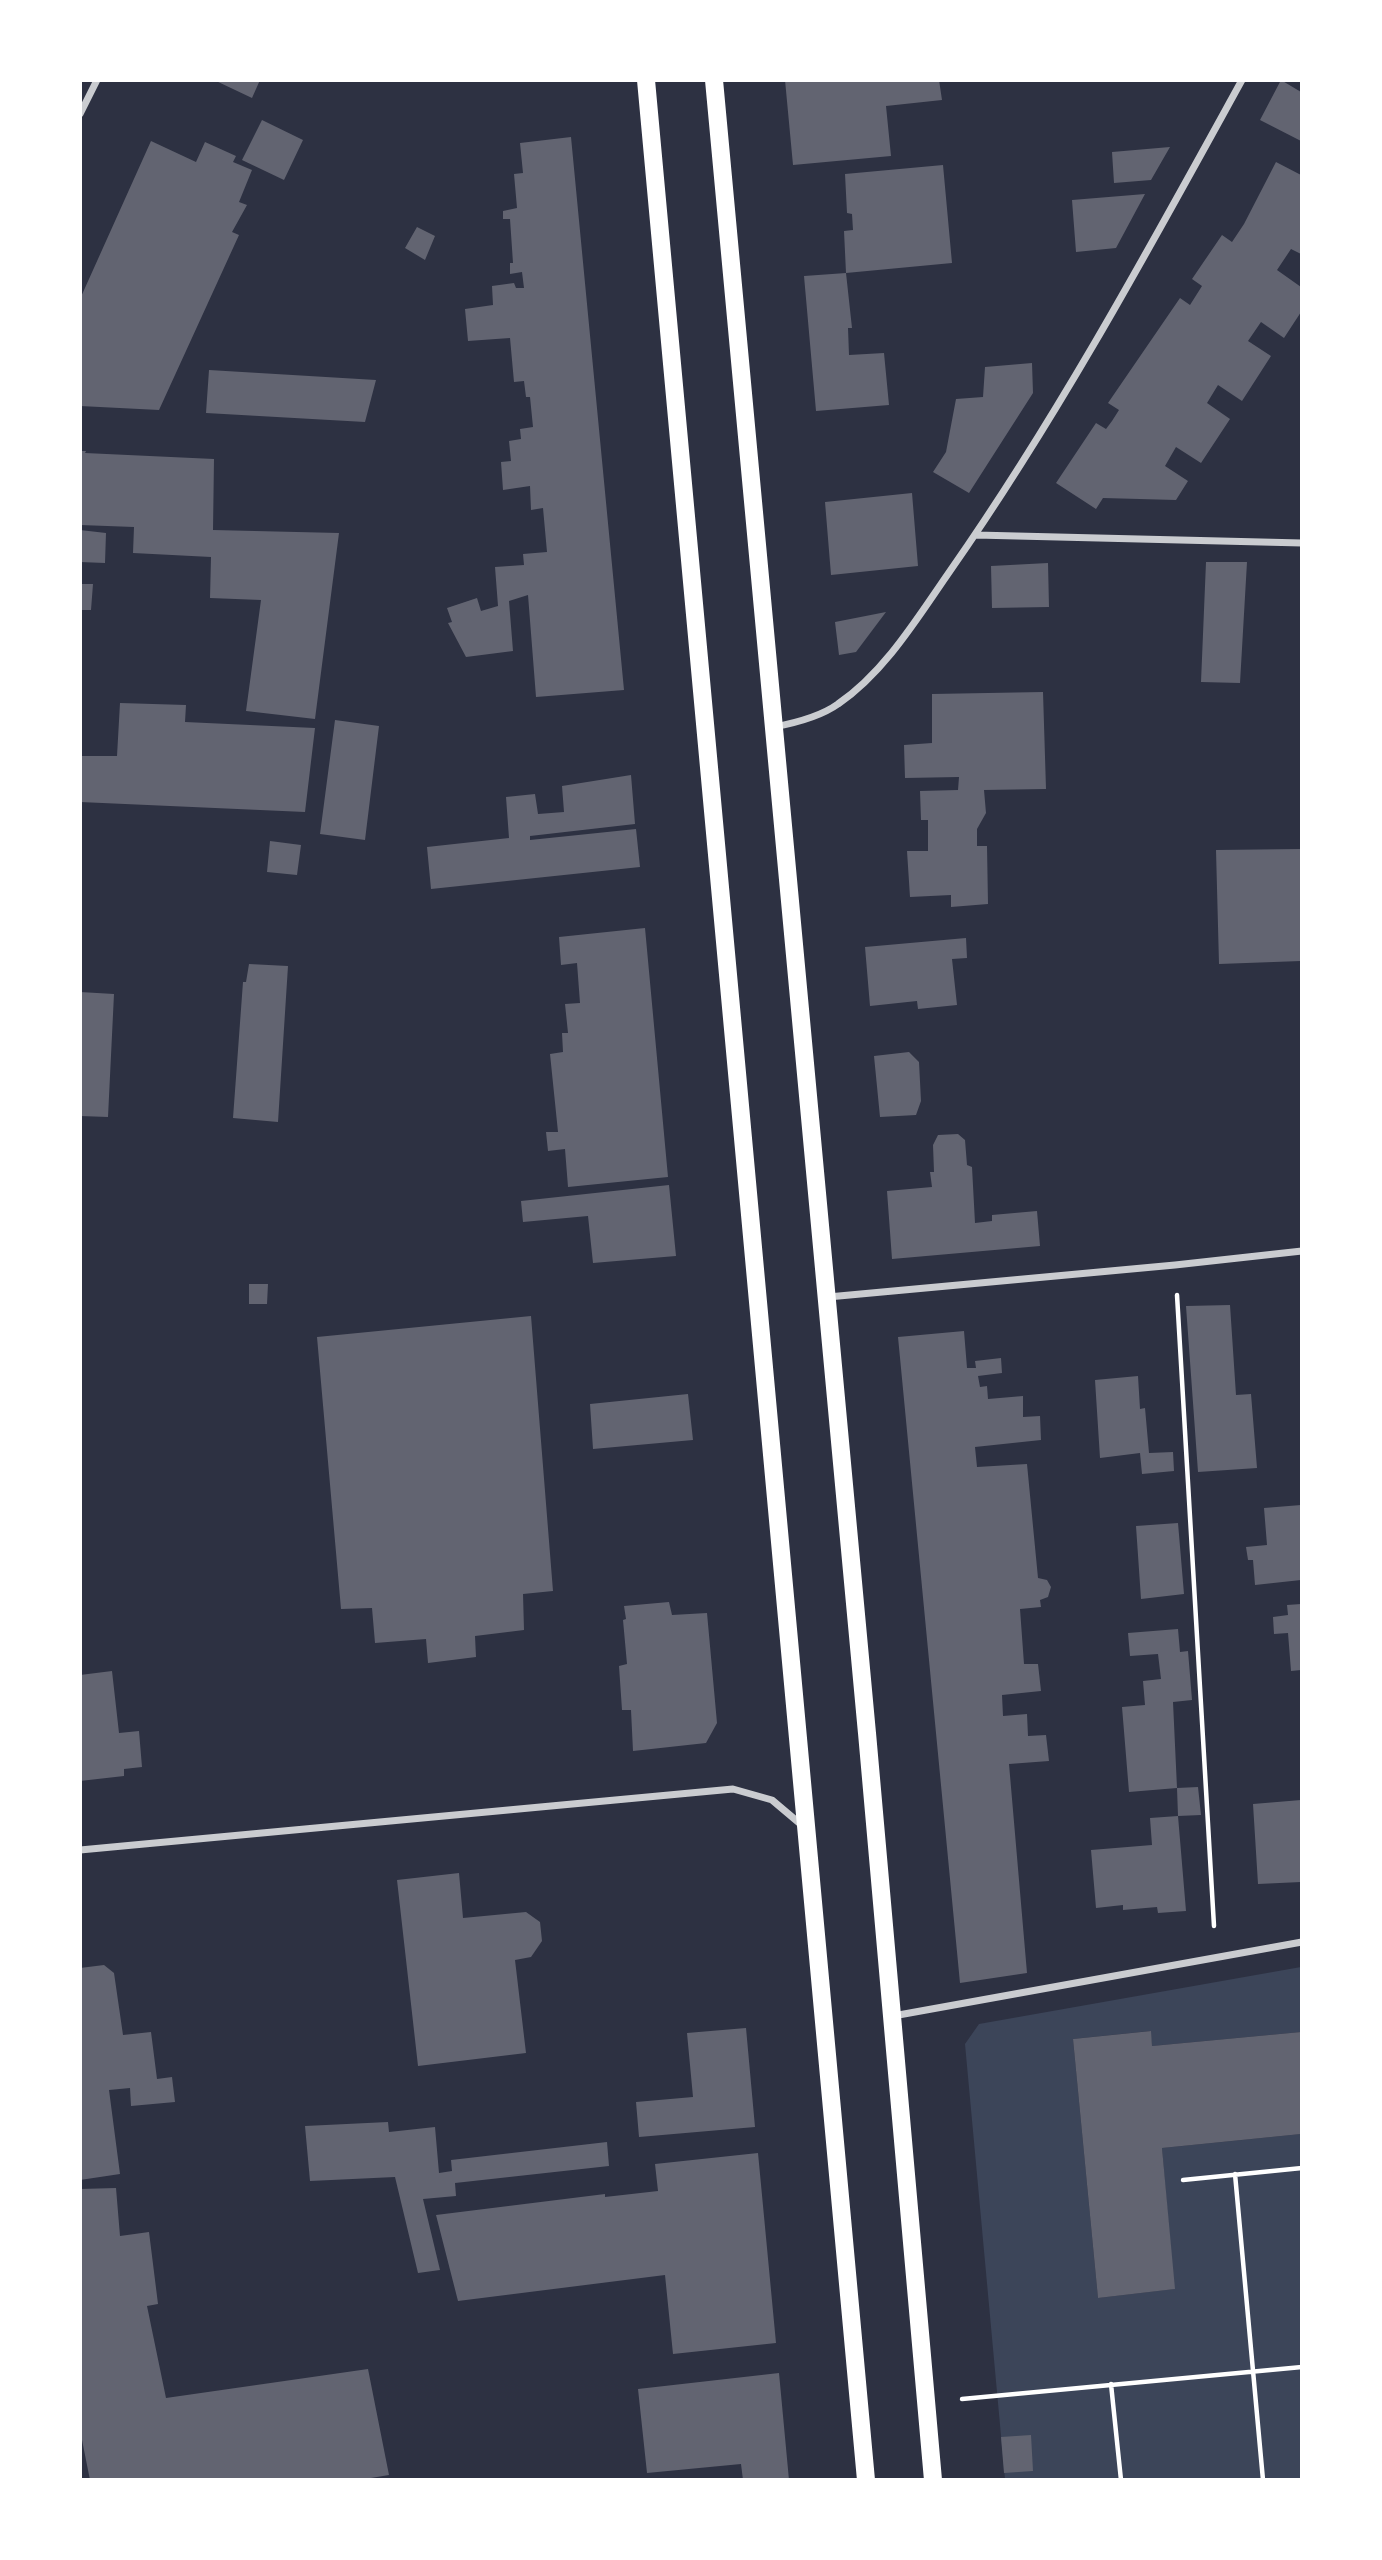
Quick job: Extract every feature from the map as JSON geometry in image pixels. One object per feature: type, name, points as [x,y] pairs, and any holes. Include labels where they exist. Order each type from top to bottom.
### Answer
[{"type":"main road","points":[[646,80],[866,2480]]},
{"type":"main road","points":[[714,80],[933,2480]]},
{"type":"street","points":[[80,114],[97,80]]},
{"type":"street","points":[[774,727],[797,722],[837,705],[874,671],[917,618],[976,535],[1068,387],[1242,80]]},
{"type":"street","points":[[976,535],[1301,543]]},
{"type":"street","points":[[825,1297],[1301,1251]]},
{"type":"street","points":[[80,1850],[733,1789],[772,1800],[808,1830]]},
{"type":"street","points":[[892,2016],[1301,1942]]},
{"type":"path","points":[[1175,1265],[1216,1958]]},
{"type":"path","points":[[1183,2179],[1301,2168]]},
{"type":"path","points":[[1235,2174],[1263,2480]]},
{"type":"path","points":[[927,2404],[1301,2367]]},
{"type":"path","points":[[1111,2384],[1121,2480]]},
{"type":"shaded area","points":[[1301,1967],[1301,2032],[1152,2046],[1150,2031],[1073,2039],[1098,2298],[1174,2289],[1162,2148],[1301,2134],[1301,2479],[1005,2479],[965,2044],[979,2024]]},
{"type":"building","points":[[214,80],[260,80],[252,98]]},
{"type":"building","points":[[785,80],[939,80],[942,100],[886,106],[891,156],[793,165]]},
{"type":"building","points":[[1281,80],[1301,92],[1301,141],[1260,120]]},
{"type":"building","points":[[262,120],[303,140],[284,180],[242,160]]},
{"type":"building","points":[[571,137],[624,690],[536,697],[528,595],[509,601],[513,651],[466,657],[448,623],[452,622],[447,608],[477,598],[481,611],[498,606],[495,567],[524,565],[523,554],[547,552],[543,508],[531,510],[530,486],[503,490],[501,462],[511,461],[509,441],[521,439],[520,429],[533,427],[530,397],[526,397],[524,381],[514,382],[510,338],[468,341],[465,309],[493,305],[492,286],[514,283],[516,288],[524,288],[522,272],[510,274],[510,263],[513,263],[510,219],[503,219],[503,211],[517,208],[514,174],[523,173],[520,143]]},
{"type":"building","points":[[151,141],[196,162],[205,142],[236,156],[233,162],[252,170],[239,202],[247,205],[232,232],[239,235],[159,410],[80,406],[80,299]]},
{"type":"building","points":[[1170,147],[1151,180],[1114,183],[1112,152]]},
{"type":"building","points":[[1276,162],[1301,175],[1301,254],[1291,249],[1277,270],[1301,287],[1301,312],[1284,338],[1261,322],[1248,341],[1271,356],[1242,401],[1218,385],[1207,403],[1230,419],[1201,463],[1176,447],[1165,466],[1188,481],[1176,500],[1103,498],[1096,509],[1056,483],[1096,423],[1106,429],[1112,421],[1119,410],[1108,403],[1180,298],[1190,305],[1202,286],[1192,279],[1222,235],[1232,242]]},
{"type":"building","points":[[943,165],[952,263],[846,273],[844,231],[853,230],[852,214],[847,213],[845,174]]},
{"type":"building","points":[[1145,194],[1116,248],[1076,252],[1072,200]]},
{"type":"building","points":[[417,227],[435,236],[425,260],[405,248]]},
{"type":"building","points":[[846,273],[852,328],[848,328],[849,355],[884,353],[889,405],[816,411],[804,276]]},
{"type":"building","points":[[1032,363],[1033,393],[969,493],[933,472],[946,452],[956,399],[983,397],[985,367]]},
{"type":"building","points":[[209,370],[376,380],[365,422],[206,413]]},
{"type":"building","points":[[80,451],[214,459],[213,530],[339,533],[315,719],[246,711],[261,600],[210,598],[211,557],[133,553],[134,527],[80,525]]},
{"type":"building","points":[[912,493],[918,566],[831,575],[825,502]]},
{"type":"building","points":[[80,530],[106,533],[105,563],[80,562]]},
{"type":"building","points":[[1206,562],[1247,562],[1240,683],[1201,682]]},
{"type":"building","points":[[1048,563],[1049,607],[992,608],[991,566]]},
{"type":"building","points":[[80,584],[93,584],[91,610],[80,610]]},
{"type":"building","points":[[886,612],[856,652],[839,655],[835,622]]},
{"type":"building","points":[[1043,692],[1046,789],[984,790],[986,813],[977,829],[977,846],[987,846],[988,904],[951,907],[951,895],[910,897],[907,851],[928,851],[928,820],[921,820],[920,791],[958,790],[959,777],[905,778],[904,745],[932,743],[932,694]]},
{"type":"building","points":[[120,703],[186,705],[185,722],[315,728],[305,812],[80,802],[80,756],[117,756]]},
{"type":"building","points":[[335,720],[379,726],[365,840],[320,834]]},
{"type":"building","points":[[631,775],[635,824],[530,836],[530,840],[636,829],[640,867],[431,889],[427,847],[509,838],[506,797],[535,794],[538,814],[564,812],[562,786]]},
{"type":"building","points":[[270,841],[301,845],[297,875],[267,872]]},
{"type":"building","points":[[1301,849],[1301,961],[1219,964],[1216,850]]},
{"type":"building","points":[[645,928],[668,1177],[568,1187],[565,1149],[548,1151],[546,1132],[558,1132],[550,1054],[563,1052],[562,1033],[568,1033],[565,1004],[580,1003],[577,963],[561,965],[559,937]]},
{"type":"building","points":[[966,938],[967,958],[952,959],[957,1005],[918,1009],[917,1001],[870,1006],[865,947]]},
{"type":"building","points":[[249,964],[288,966],[278,1122],[233,1118],[243,982],[246,982]]},
{"type":"building","points":[[80,992],[114,994],[108,1117],[80,1116]]},
{"type":"building","points":[[909,1052],[919,1062],[921,1101],[916,1115],[880,1117],[874,1056]]},
{"type":"building","points":[[958,1134],[965,1140],[967,1165],[972,1167],[975,1223],[992,1221],[992,1215],[1037,1211],[1040,1246],[892,1259],[887,1191],[932,1187],[930,1172],[934,1172],[933,1145],[938,1135]]},
{"type":"building","points":[[669,1185],[676,1256],[593,1263],[588,1216],[523,1222],[521,1201]]},
{"type":"building","points":[[249,1284],[268,1284],[267,1304],[249,1304]]},
{"type":"building","points":[[1230,1305],[1236,1395],[1251,1394],[1257,1468],[1198,1472],[1186,1306]]},
{"type":"building","points":[[531,1316],[553,1591],[523,1594],[524,1630],[475,1636],[476,1657],[428,1663],[426,1639],[375,1643],[372,1608],[341,1609],[317,1337]]},
{"type":"building","points":[[964,1331],[967,1368],[976,1368],[975,1361],[1001,1358],[1002,1373],[978,1376],[980,1387],[987,1386],[988,1399],[1023,1396],[1023,1417],[1040,1416],[1041,1440],[975,1447],[977,1467],[1027,1464],[1038,1578],[1047,1580],[1051,1587],[1048,1597],[1040,1600],[1041,1607],[1020,1609],[1024,1664],[1038,1664],[1041,1691],[1002,1695],[1003,1716],[1027,1714],[1028,1736],[1046,1735],[1049,1761],[1009,1764],[1027,1973],[960,1983],[898,1337]]},
{"type":"building","points":[[1138,1376],[1140,1409],[1145,1408],[1149,1453],[1173,1452],[1174,1471],[1142,1474],[1140,1453],[1100,1458],[1095,1380]]},
{"type":"building","points":[[688,1394],[693,1440],[593,1449],[590,1404]]},
{"type":"building","points":[[1301,1505],[1301,1580],[1255,1585],[1253,1560],[1248,1560],[1246,1547],[1267,1545],[1264,1508]]},
{"type":"building","points":[[1178,1523],[1184,1594],[1141,1599],[1136,1526]]},
{"type":"building","points":[[669,1602],[672,1615],[707,1613],[717,1723],[706,1743],[633,1751],[631,1710],[622,1710],[619,1666],[627,1664],[624,1606]]},
{"type":"building","points":[[1301,1604],[1301,1670],[1291,1671],[1288,1633],[1274,1634],[1273,1617],[1288,1615],[1287,1605]]},
{"type":"building","points":[[1178,1629],[1180,1652],[1188,1651],[1192,1700],[1173,1702],[1177,1788],[1129,1792],[1122,1707],[1145,1705],[1143,1681],[1161,1679],[1158,1654],[1130,1656],[1128,1633]]},
{"type":"building","points":[[112,1671],[119,1733],[139,1731],[142,1767],[124,1769],[124,1776],[80,1781],[80,1675]]},
{"type":"building","points":[[1198,1787],[1201,1815],[1178,1816],[1177,1788]]},
{"type":"building","points":[[1301,1800],[1301,1882],[1258,1884],[1253,1804]]},
{"type":"building","points":[[1178,1816],[1186,1911],[1158,1913],[1157,1907],[1123,1910],[1123,1905],[1096,1908],[1091,1850],[1152,1845],[1150,1818]]},
{"type":"building","points":[[459,1873],[463,1918],[526,1912],[540,1922],[542,1941],[531,1957],[515,1960],[526,2053],[418,2066],[397,1880]]},
{"type":"building","points":[[104,1965],[114,1973],[123,2035],[151,2032],[157,2079],[172,2077],[175,2102],[131,2106],[130,2088],[109,2090],[120,2174],[80,2180],[80,1968]]},
{"type":"building","points":[[746,2028],[755,2127],[639,2137],[636,2102],[693,2097],[687,2033]]},
{"type":"building","points":[[1151,2031],[1152,2046],[1301,2032],[1301,2134],[1162,2148],[1175,2289],[1098,2298],[1073,2039]]},
{"type":"building","points":[[388,2122],[389,2132],[435,2127],[439,2173],[452,2171],[451,2160],[607,2142],[609,2166],[455,2183],[456,2196],[423,2199],[440,2270],[418,2273],[395,2177],[310,2181],[305,2126]]},
{"type":"building","points":[[758,2153],[776,2343],[673,2354],[665,2275],[458,2301],[436,2215],[605,2194],[605,2197],[658,2191],[655,2164]]},
{"type":"building","points":[[116,2188],[120,2236],[149,2232],[158,2304],[147,2306],[166,2398],[368,2369],[389,2475],[359,2480],[90,2480],[80,2430],[80,2189]]},
{"type":"building","points":[[779,2373],[789,2480],[743,2480],[741,2464],[647,2473],[638,2389]]},
{"type":"building","points":[[1031,2435],[1033,2471],[1004,2473],[1001,2437]]}]
